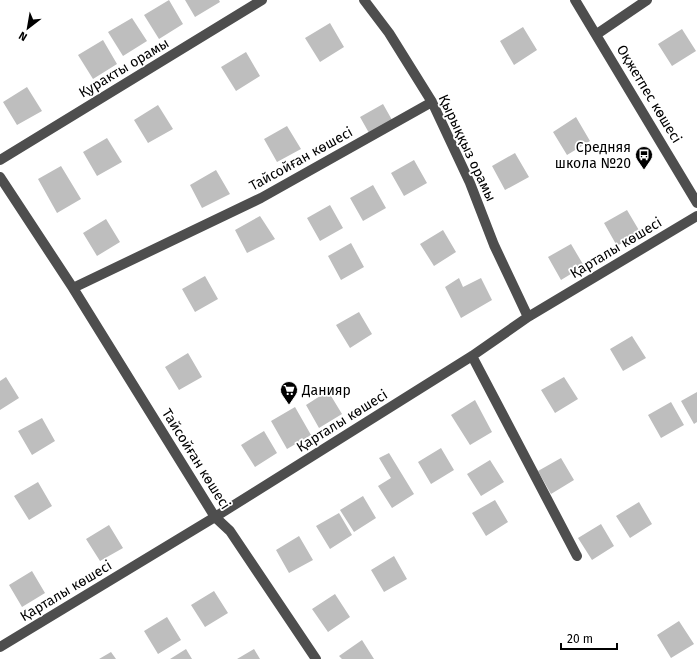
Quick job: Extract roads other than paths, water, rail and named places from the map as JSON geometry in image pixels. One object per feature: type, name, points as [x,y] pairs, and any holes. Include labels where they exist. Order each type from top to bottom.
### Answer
[{"type":"street","name":"Қуракты орамы","points":[[0,160],[262,0]]},
{"type":"street","name":"Қырыққыз орамы","points":[[364,0],[389,33],[432,102],[470,183],[494,245],[528,317]]},
{"type":"street","name":"Оқжетпес көшесі","points":[[575,0],[597,34],[697,203]]},
{"type":"street","points":[[597,34],[647,0]]},
{"type":"street","name":"Тайсойған көшесі","points":[[73,288],[261,198],[432,102]]},
{"type":"street","name":"Тайсойған көшесі","points":[[0,177],[73,288],[215,517],[230,531],[316,659]]},
{"type":"street","name":"Қарталы көшесі","points":[[0,647],[215,517],[472,356],[528,317],[697,216]]},
{"type":"street","points":[[472,356],[577,556]]},
{"type":"place","name":"Средняя школа №20","points":[[644,170]]},
{"type":"place","name":"Данияр","points":[[289,405]]}]
